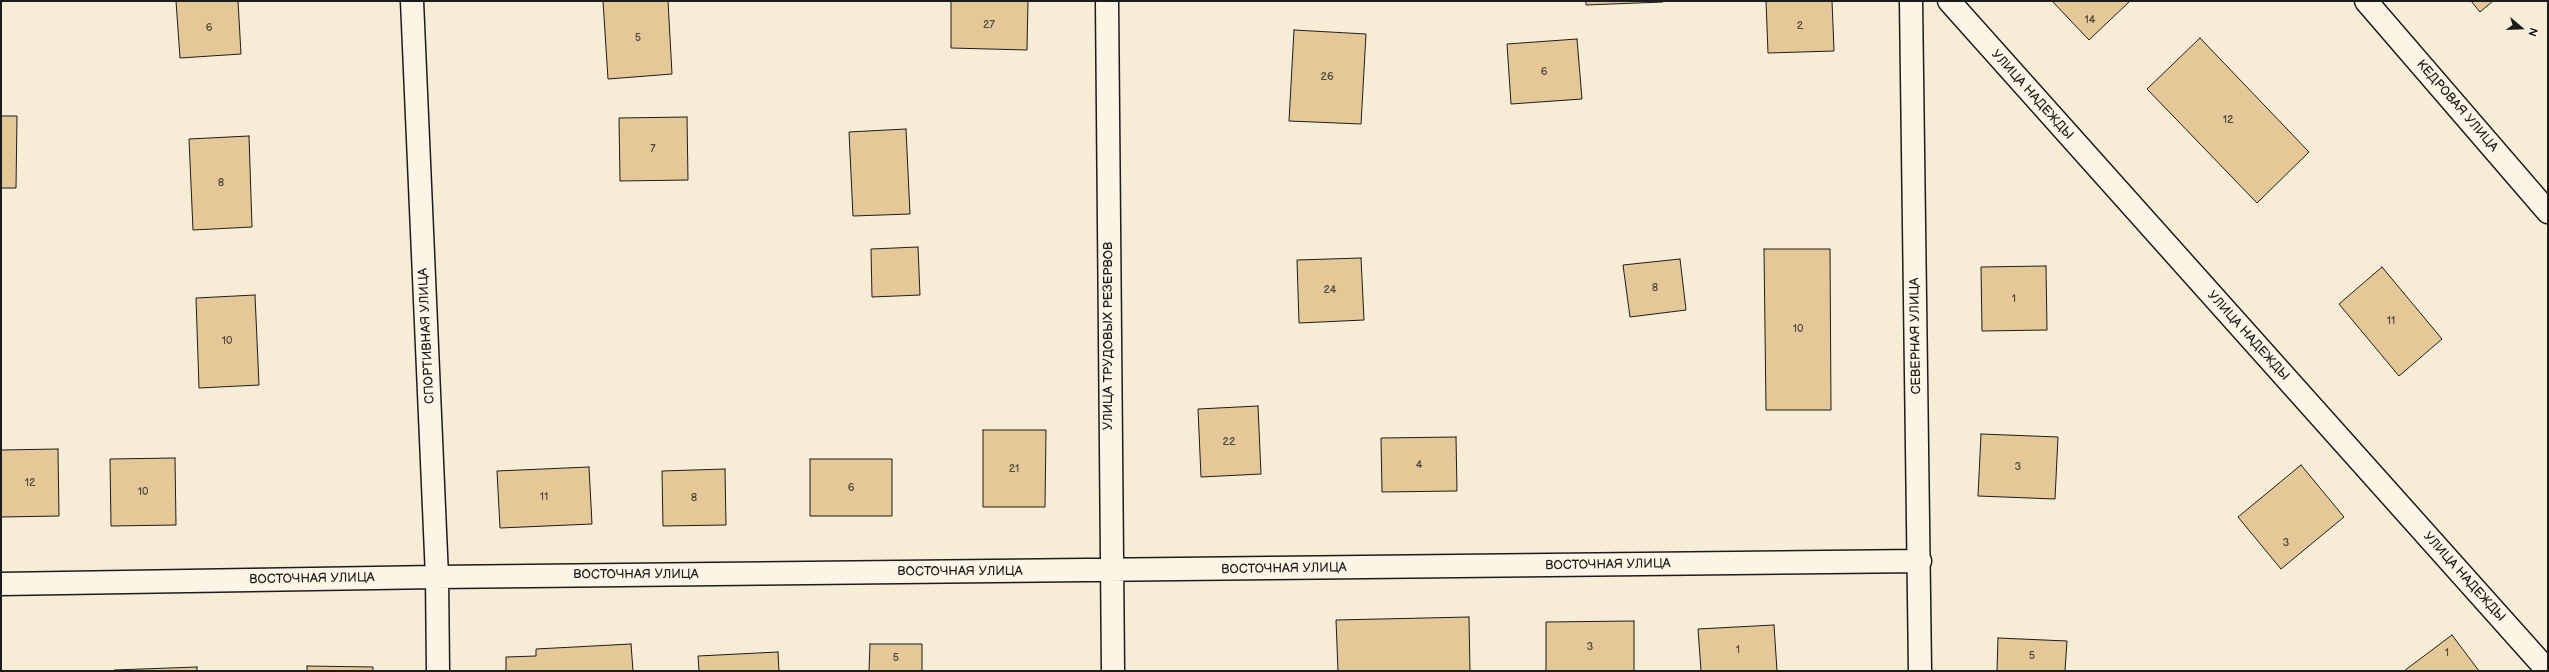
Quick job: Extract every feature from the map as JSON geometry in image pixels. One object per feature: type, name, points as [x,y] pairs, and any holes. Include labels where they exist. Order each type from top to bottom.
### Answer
[{"type":"street","name":"СПОРТИВНАЯ УЛИЦА","points":[[412,1],[437,577],[438,671]]},
{"type":"street","name":"УЛИЦА ТРУДОВЫХ РЕЗЕРВОВ","points":[[1106,1],[1113,671]]},
{"type":"street","name":"СЕВЕРНАЯ УЛИЦА","points":[[1910,1],[1920,561],[1920,671]]},
{"type":"street","name":"УЛИЦА НАДЕЖДЫ","points":[[1948,1],[2548,671]]},
{"type":"street","name":"КЕДРОВАЯ УЛИЦА","points":[[2366,1],[2548,212]]},
{"type":"street","name":"ВОСТОЧНАЯ УЛИЦА","points":[[1,584],[437,577],[1111,571],[1920,561]]},
{"type":"building","points":[[176,1],[238,1],[241,54],[180,58]]},
{"type":"building","points":[[603,1],[668,1],[672,74],[608,79]]},
{"type":"building","points":[[951,1],[1028,1],[1027,50],[951,48]]},
{"type":"building","points":[[1586,1],[1663,1],[1663,2],[1586,5]]},
{"type":"building","points":[[1766,1],[1832,1],[1834,51],[1768,53]]},
{"type":"building","points":[[2052,1],[2130,1],[2089,40]]},
{"type":"building","points":[[2471,1],[2493,1],[2480,12]]},
{"type":"building","points":[[1294,30],[1366,34],[1361,124],[1289,121]]},
{"type":"building","points":[[2200,38],[2309,152],[2257,203],[2147,89]]},
{"type":"building","points":[[1577,39],[1582,99],[1511,104],[1507,44]]},
{"type":"building","points":[[1,116],[17,116],[16,188],[1,188]]},
{"type":"building","points":[[687,117],[688,180],[620,181],[619,118]]},
{"type":"building","points":[[906,129],[910,214],[853,216],[849,132]]},
{"type":"building","points":[[249,136],[252,227],[193,230],[189,139]]},
{"type":"building","points":[[918,247],[920,295],[872,297],[871,249]]},
{"type":"building","points":[[1764,249],[1830,249],[1831,410],[1766,410]]},
{"type":"building","points":[[1361,258],[1364,320],[1299,323],[1297,260]]},
{"type":"building","points":[[1680,259],[1686,310],[1630,317],[1623,265]]},
{"type":"building","points":[[2046,266],[2047,330],[1982,331],[1981,267]]},
{"type":"building","points":[[2382,267],[2442,339],[2399,376],[2339,304]]},
{"type":"building","points":[[255,295],[259,385],[199,388],[196,298]]},
{"type":"building","points":[[1258,406],[1261,474],[1201,477],[1198,409]]},
{"type":"building","points":[[983,430],[1046,430],[1045,507],[983,507]]},
{"type":"building","points":[[1981,434],[2058,437],[2055,499],[1978,496]]},
{"type":"building","points":[[1456,437],[1457,491],[1382,492],[1381,438]]},
{"type":"building","points":[[58,449],[59,516],[1,517],[1,450]]},
{"type":"building","points":[[175,458],[176,525],[111,526],[110,459]]},
{"type":"building","points":[[810,459],[892,459],[892,516],[810,516]]},
{"type":"building","points":[[2301,465],[2344,517],[2281,569],[2238,517]]},
{"type":"building","points":[[589,467],[592,524],[500,528],[497,471]]},
{"type":"building","points":[[725,469],[726,525],[663,526],[662,471]]},
{"type":"building","points":[[1469,617],[1470,671],[1338,671],[1336,620]]},
{"type":"building","points":[[1634,621],[1634,671],[1546,671],[1546,622]]},
{"type":"building","points":[[1774,625],[1777,671],[1701,671],[1698,629]]},
{"type":"building","points":[[2452,635],[2479,671],[2404,671]]},
{"type":"building","points":[[1998,638],[2067,641],[2065,671],[1997,671]]},
{"type":"building","points":[[631,644],[633,671],[506,671],[506,657],[536,656],[536,649]]},
{"type":"building","points":[[870,644],[922,644],[922,671],[869,671]]},
{"type":"building","points":[[778,652],[779,671],[699,671],[698,656]]},
{"type":"building","points":[[307,666],[373,667],[373,671],[307,671]]},
{"type":"building","points":[[197,667],[197,671],[114,671],[114,670]]}]
